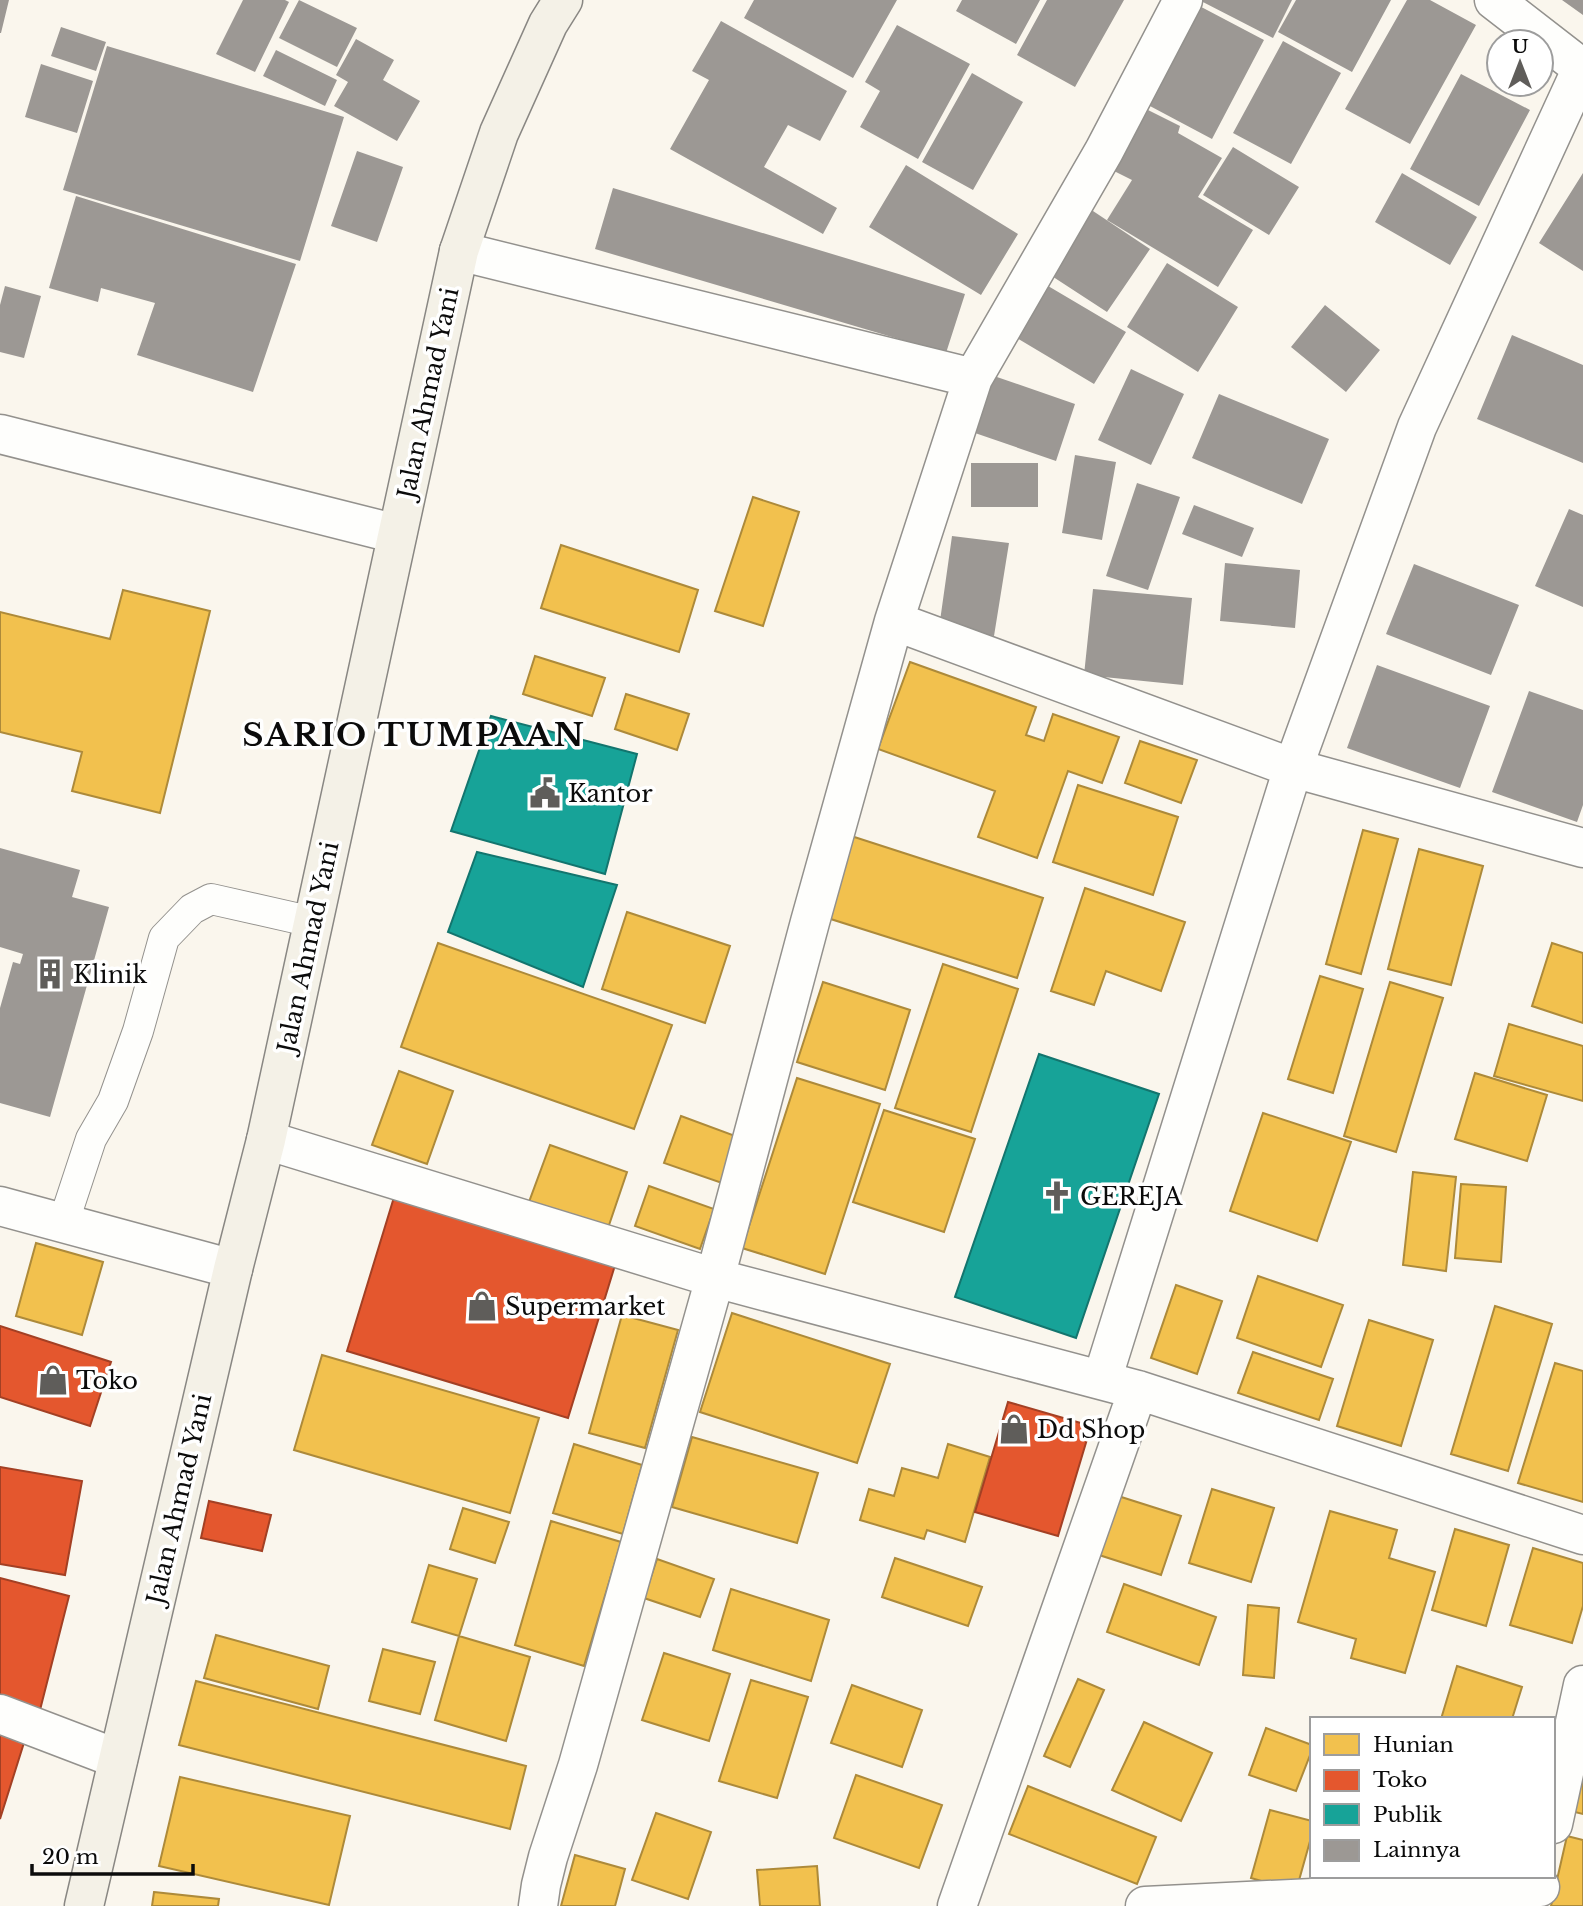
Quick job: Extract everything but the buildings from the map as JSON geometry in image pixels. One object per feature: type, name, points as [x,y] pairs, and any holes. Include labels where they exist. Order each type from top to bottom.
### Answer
[{"type":"main road","name":"Jalan Ahmad Yani","points":[[83,1906],[233,1269],[266,1140],[459,251],[499,132],[548,24],[563,0]]},
{"type":"street","points":[[538,1906],[548,1857],[578,1765],[715,1278],[894,621],[973,378],[1104,151],[1183,0]]},
{"type":"street","points":[[957,1906],[1120,1385],[1293,768],[1417,428],[1583,68],[1493,0]]},
{"type":"street","points":[[459,251],[973,378]]},
{"type":"street","points":[[0,434],[397,534]]},
{"type":"street","points":[[894,621],[1293,768],[1583,848]]},
{"type":"street","points":[[266,1140],[715,1278],[1120,1385],[1583,1535]]},
{"type":"street","points":[[0,1206],[233,1269]]},
{"type":"street","points":[[1555,1815],[1583,1685]]},
{"type":"street","points":[[0,1714],[118,1759]]},
{"type":"street","points":[[1146,1906],[1539,1890]]},
{"type":"lane","points":[[63,1224],[90,1139],[113,1101],[138,1031],[164,938],[192,909],[211,900],[313,922]]},
{"type":"place","name":"Kantor","points":[[545,793]]},
{"type":"place","name":"Klinik","points":[[50,974]]},
{"type":"place","name":"GEREJA","points":[[1057,1196]]},
{"type":"place","name":"Supermarket","points":[[482,1306]]},
{"type":"place","name":"Toko","points":[[53,1380]]},
{"type":"place","name":"Dd Shop","points":[[1014,1429]]},
{"type":"district","name":"SARIO TUMPAAN","points":[[414,735]]}]
